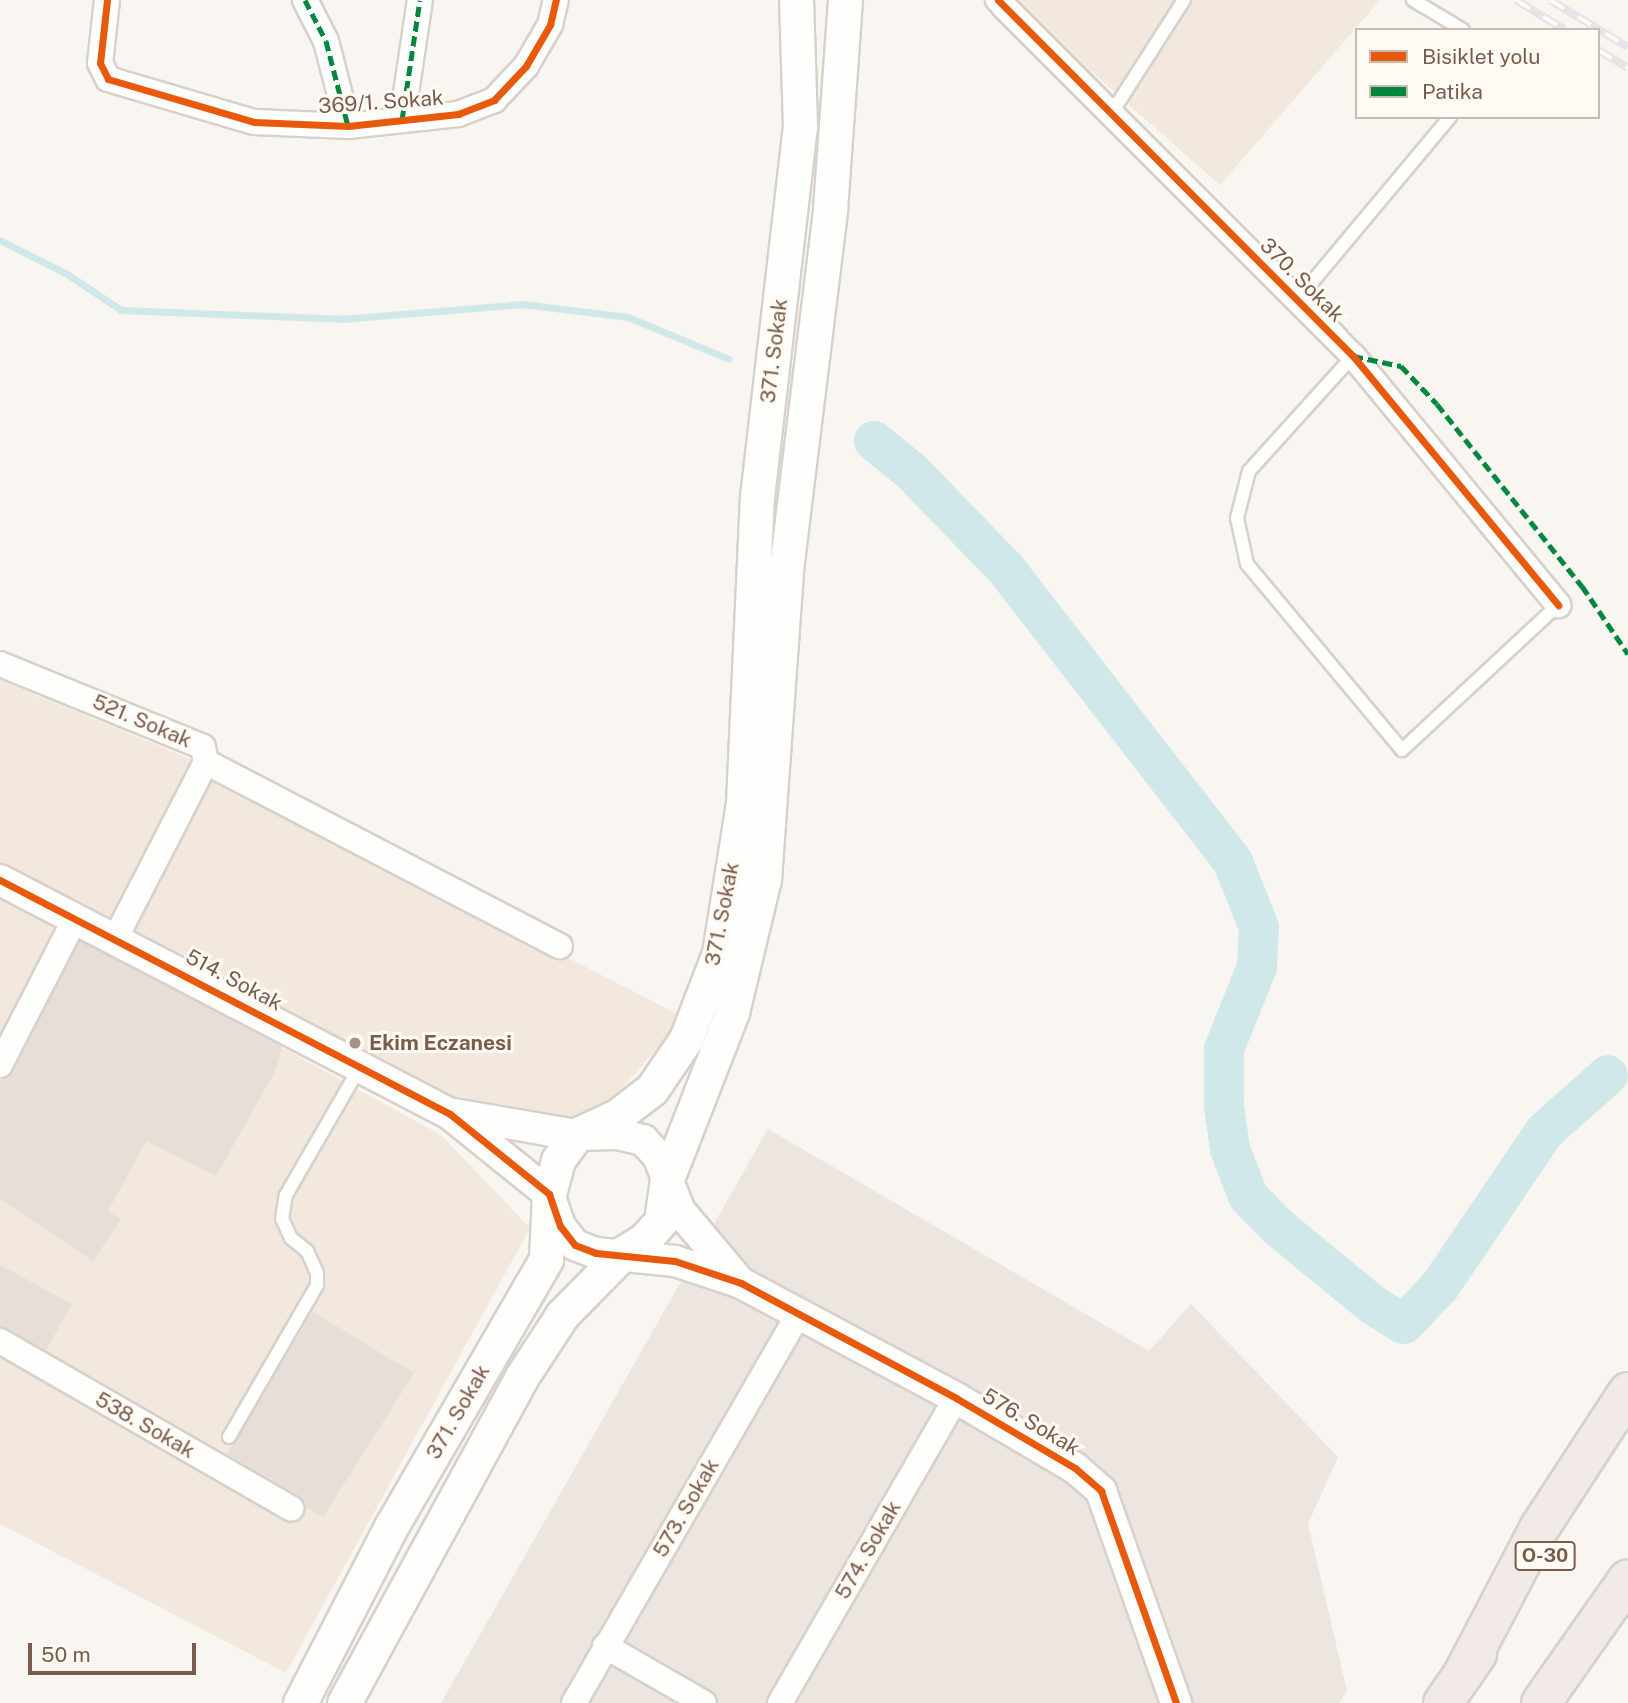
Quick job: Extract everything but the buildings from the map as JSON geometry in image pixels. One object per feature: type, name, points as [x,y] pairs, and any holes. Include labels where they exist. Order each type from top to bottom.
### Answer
[{"type":"highway","points":[[1453,1689],[1540,1527],[1628,1392]]},
{"type":"highway","name":"O-30","points":[[1453,1689],[1628,1437]]},
{"type":"highway","points":[[1541,1703],[1628,1579]]},
{"type":"main road","name":"371. Sokak","points":[[300,1703],[392,1525],[546,1259],[549,1194],[558,1160],[576,1135],[617,1116],[652,1089],[686,1039],[719,953],[743,803],[757,497],[800,126],[796,0]]},
{"type":"main road","name":"371. Sokak","points":[[344,1703],[521,1378],[562,1315],[623,1253],[645,1240],[661,1222],[667,1179],[732,1012],[764,879],[787,561],[830,209],[845,0]]},
{"type":"street","name":"369/1. Sokak","points":[[107,0],[100,63],[108,79],[254,122],[348,126],[458,114],[494,100],[526,66],[550,25],[556,0]]},
{"type":"street","points":[[305,0],[326,41],[348,126]]},
{"type":"street","points":[[402,120],[420,0]]},
{"type":"street","name":"370. Sokak","points":[[998,0],[1353,356],[1558,606]]},
{"type":"street","name":"521. Sokak","points":[[0,664],[203,747],[206,762],[116,937]]},
{"type":"street","points":[[206,762],[560,946]]},
{"type":"street","name":"514. Sokak","points":[[0,880],[116,937],[450,1114]]},
{"type":"street","points":[[0,1065],[6,1038],[76,917]]},
{"type":"street","points":[[450,1114],[576,1135],[617,1134],[643,1140],[658,1156],[680,1211],[741,1283]]},
{"type":"street","points":[[450,1114],[549,1194],[560,1226],[575,1245],[596,1254],[623,1253],[675,1261],[741,1283]]},
{"type":"street","name":"576. Sokak","points":[[741,1283],[956,1398],[1076,1468],[1101,1491],[1176,1703]]},
{"type":"street","name":"573. Sokak","points":[[574,1703],[799,1313]]},
{"type":"street","name":"538. Sokak","points":[[0,1341],[291,1508]]},
{"type":"street","name":"574. Sokak","points":[[780,1703],[956,1398]]},
{"type":"street","points":[[605,1646],[704,1703]]},
{"type":"lane","points":[[1111,114],[1184,0]]},
{"type":"lane","points":[[1413,0],[1460,28]]},
{"type":"lane","points":[[1297,300],[1448,119]]},
{"type":"lane","points":[[1353,356],[1249,471],[1237,518],[1247,564],[1402,750],[1558,606]]},
{"type":"lane","points":[[229,1437],[317,1285],[317,1273],[307,1251],[291,1238],[282,1219],[286,1195],[360,1066]]},
{"type":"shaded area","points":[[1010,0],[1380,0],[1220,185]]},
{"type":"shaded area","points":[[0,680],[195,761],[114,930],[0,875]]},
{"type":"shaded area","points":[[212,775],[685,1018],[593,1120],[453,1106],[128,935]]},
{"type":"shaded area","points":[[0,898],[44,917],[441,1135],[530,1228],[286,1673],[0,1524]]},
{"type":"shaded area","points":[[768,1129],[1149,1351],[1191,1304],[1338,1457],[1308,1524],[1347,1691],[1339,1703],[441,1703]]},
{"type":"waterway","points":[[0,240],[67,274],[121,310],[341,319],[522,304],[628,317],[729,359]]},
{"type":"waterway","points":[[874,441],[911,471],[1006,569],[1233,862],[1259,927],[1257,967],[1224,1049],[1224,1106],[1230,1149],[1248,1196],[1278,1227],[1373,1305],[1404,1324],[1440,1286],[1545,1131],[1608,1075]]},
{"type":"railway","points":[[1516,0],[1562,28]]},
{"type":"railway","points":[[1550,0],[1596,28]]},
{"type":"railway","points":[[1600,30],[1628,47]]},
{"type":"railway","points":[[1600,51],[1628,68]]},
{"type":"marked path","points":[[305,0],[326,41],[348,126]]},
{"type":"marked path","points":[[402,120],[420,0]]},
{"type":"marked path","points":[[1353,356],[1401,366],[1437,404],[1582,586],[1628,654]]},
{"type":"cycle path","points":[[107,0],[100,63],[108,79],[254,122],[348,126],[458,114],[494,100],[526,66],[550,25],[556,0]]},
{"type":"cycle path","points":[[998,0],[1353,356],[1558,605]]},
{"type":"cycle path","points":[[0,880],[450,1114],[549,1194],[560,1226],[575,1245],[596,1253],[675,1261],[741,1283],[956,1398],[1075,1468],[1101,1491],[1176,1703]]},
{"type":"place","name":"Ekim Eczanesi","points":[[355,1043]]}]
